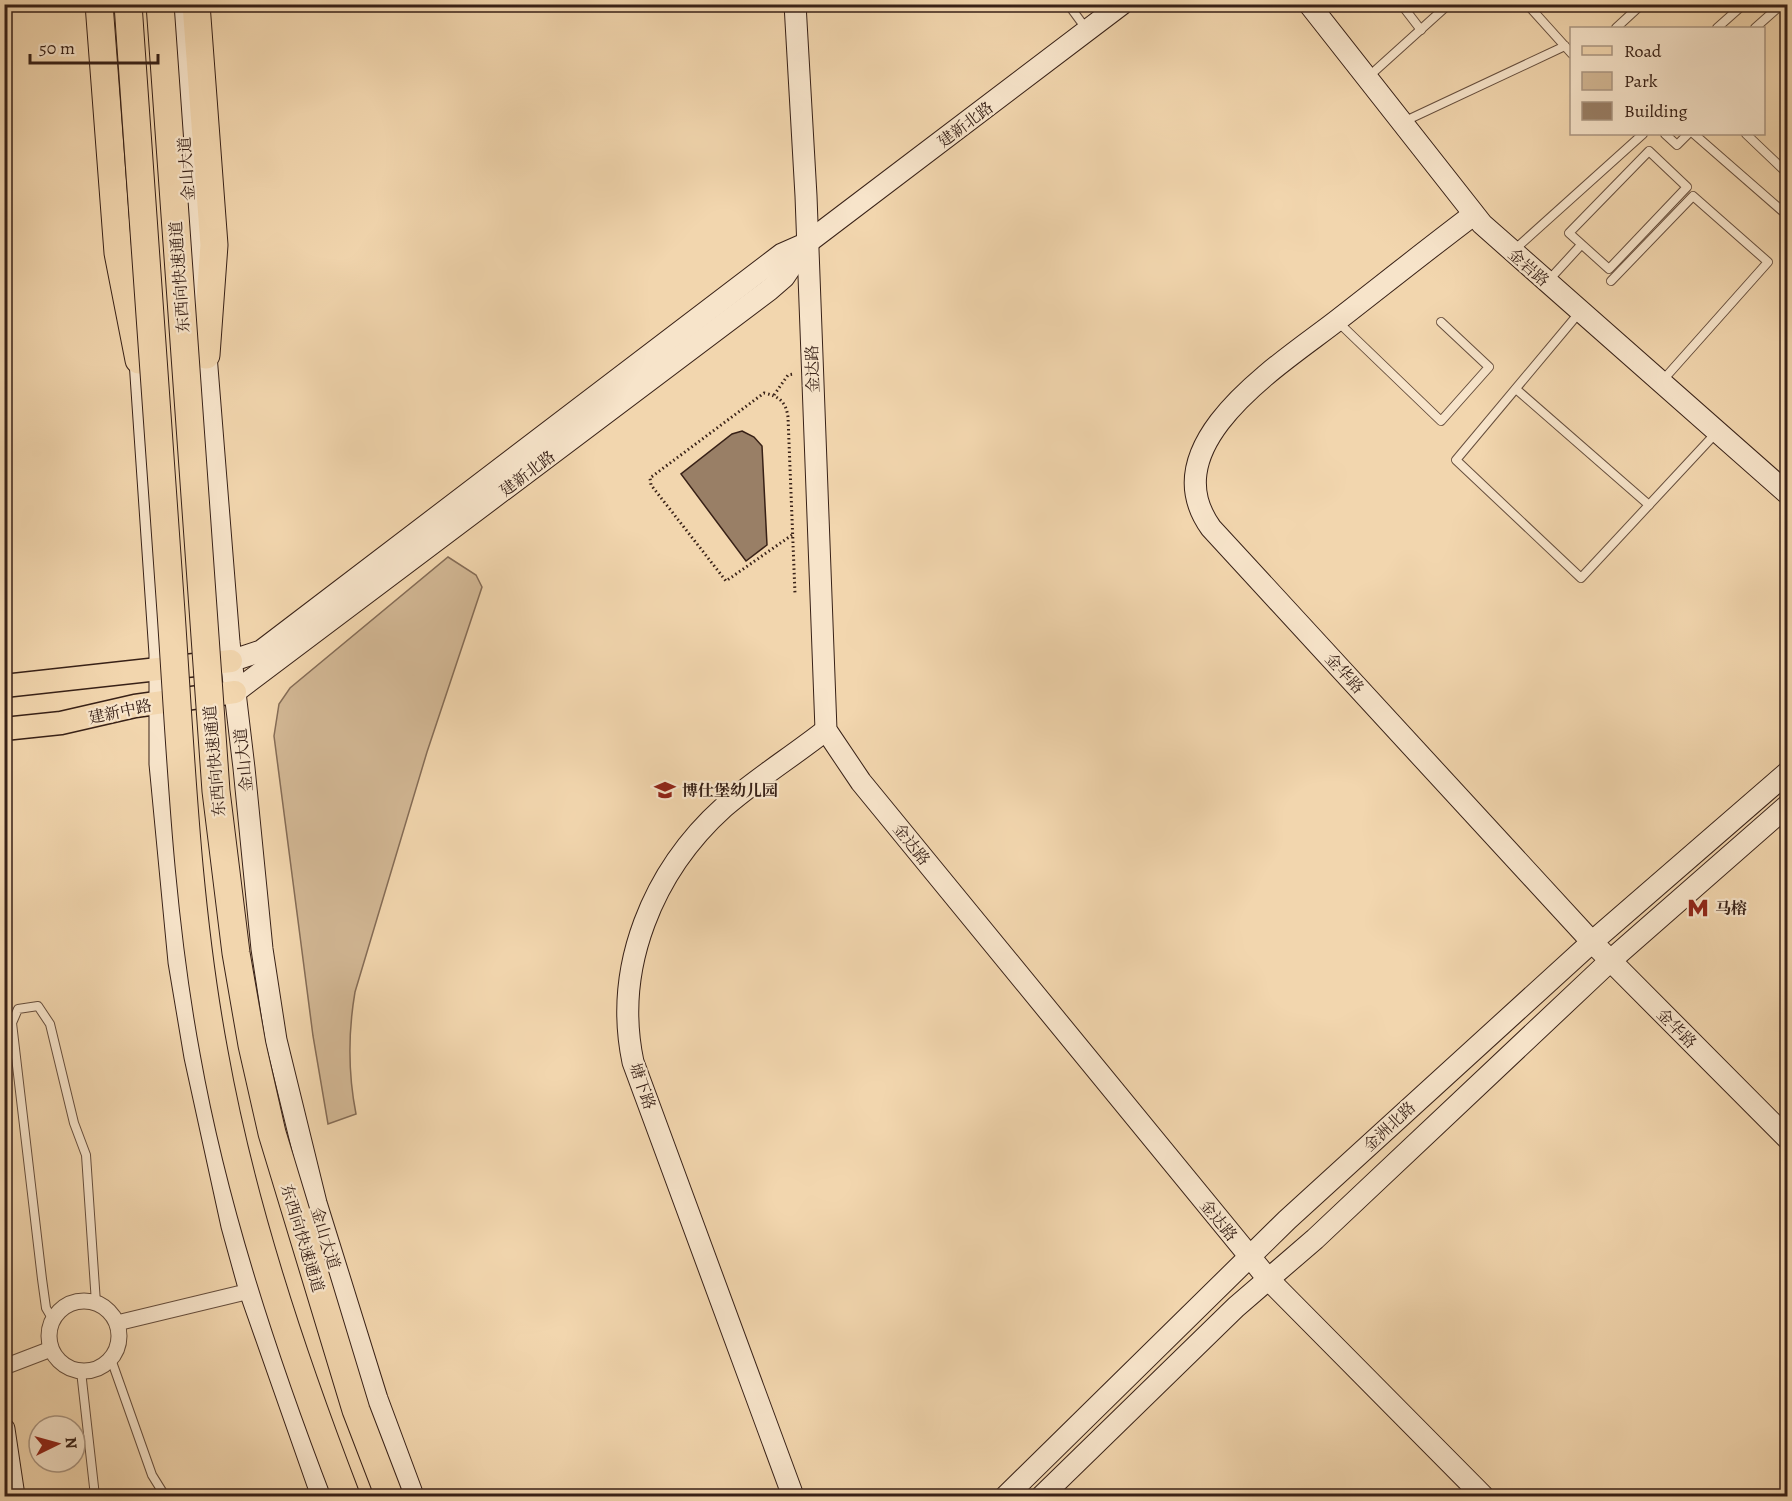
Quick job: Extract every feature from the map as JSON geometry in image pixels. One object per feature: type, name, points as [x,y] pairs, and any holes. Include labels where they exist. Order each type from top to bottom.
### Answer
[{"type":"highway","points":[[99,4],[118,253],[139,360]]},
{"type":"highway","name":"东西向快速通道","points":[[128,4],[182,768],[199,960],[214,1055],[254,1220],[319,1425],[346,1497]]},
{"type":"highway","name":"东西向快速通道","points":[[160,4],[216,791],[236,953],[272,1133],[356,1410],[389,1497]]},
{"type":"highway","points":[[196,4],[214,245],[206,356]]},
{"type":"main road","points":[[123,4],[140,250],[139,360],[160,669],[160,764],[179,962],[214,1150],[250,1291],[322,1497]]},
{"type":"main road","name":"金山大道","points":[[174,4],[191,246],[206,356],[231,661],[262,949],[276,1040],[316,1203],[377,1400],[413,1497]]},
{"type":"main road","name":"金达路","points":[[795,4],[826,730],[861,782],[1269,1280],[1484,1497]]},
{"type":"main road","name":"金岩路","points":[[1309,4],[1473,214],[1512,252],[1716,433],[1784,483]]},
{"type":"main road","name":"建新北路","points":[[231,661],[261,651],[782,254],[807,243],[1088,31],[1114,7]]},
{"type":"main road","name":"金华路","points":[[1473,214],[1241,396],[1215,428],[1198,463],[1195,500],[1200,513],[1592,942],[1788,1139]]},
{"type":"main road","name":"建新北路","points":[[235,692],[769,290],[784,277],[807,243]]},
{"type":"main road","points":[[4,686],[231,661]]},
{"type":"main road","name":"建新中路","points":[[4,729],[61,723],[135,706],[235,692]]},
{"type":"main road","name":"塘下路","points":[[794,1497],[633,1062],[629,1041],[628,1004],[632,970],[645,920],[666,874],[682,853],[725,807],[826,730]]},
{"type":"main road","name":"金洲北路","points":[[1006,1497],[1249,1256],[1452,1067],[1788,772]]},
{"type":"main road","name":"金洲北路","points":[[1042,1497],[1236,1307],[1269,1280],[1610,961],[1788,804]]},
{"type":"main road","points":[[4,1429],[14,1497]]},
{"type":"street","points":[[117,1323],[250,1291]]},
{"type":"street","points":[[82,1301],[96,1303],[111,1314],[117,1323],[119,1336],[111,1359],[102,1367],[81,1371],[67,1367],[51,1349],[48,1338],[52,1320],[61,1308],[71,1303],[82,1301]]},
{"type":"street","points":[[4,1367],[51,1349]]},
{"type":"lane","points":[[1068,4],[1088,31]]},
{"type":"lane","points":[[1401,4],[1421,30]]},
{"type":"lane","points":[[1366,78],[1449,4]]},
{"type":"lane","points":[[1527,4],[1570,52]]},
{"type":"lane","points":[[1617,27],[1641,4]]},
{"type":"lane","points":[[1718,27],[1735,8],[1744,4]]},
{"type":"lane","points":[[1756,27],[1782,4]]},
{"type":"lane","points":[[1401,123],[1565,46]]},
{"type":"lane","points":[[1512,252],[1642,135]]},
{"type":"lane","points":[[1666,135],[1677,145],[1687,135]]},
{"type":"lane","points":[[1695,135],[1788,216]]},
{"type":"lane","points":[[1747,135],[1788,174]]},
{"type":"lane","points":[[1649,151],[1687,187],[1609,268],[1581,245],[1569,233],[1649,151]]},
{"type":"lane","points":[[1611,281],[1693,196],[1768,262],[1661,382]]},
{"type":"lane","points":[[1547,282],[1581,245]]},
{"type":"lane","points":[[1580,311],[1456,460],[1581,578],[1716,433]]},
{"type":"lane","points":[[1337,321],[1441,421],[1489,367],[1441,322]]},
{"type":"lane","points":[[1516,389],[1649,505]]},
{"type":"lane","points":[[52,1320],[46,1308],[42,1279],[12,1023],[18,1009],[38,1006],[50,1024],[74,1123],[86,1155],[96,1303]]},
{"type":"lane","points":[[111,1359],[152,1475],[165,1497]]},
{"type":"lane","points":[[81,1371],[95,1497]]},
{"type":"path","points":[[774,395],[788,375],[812,371]]},
{"type":"path","points":[[792,535],[726,581],[651,486],[650,478],[764,393],[774,395],[786,405],[788,417],[795,594]]},
{"type":"green space","points":[[448,557],[476,575],[482,587],[427,752],[355,992],[350,1053],[351,1083],[356,1114],[328,1124],[313,1036],[274,736],[279,704],[290,688]]},
{"type":"building","points":[[742,431],[754,437],[762,446],[767,545],[746,561],[681,474],[732,434]]},
{"type":"place","name":"博仕堡幼儿园","points":[[665,790]]},
{"type":"place","name":"马榕","points":[[1698,908]]}]
